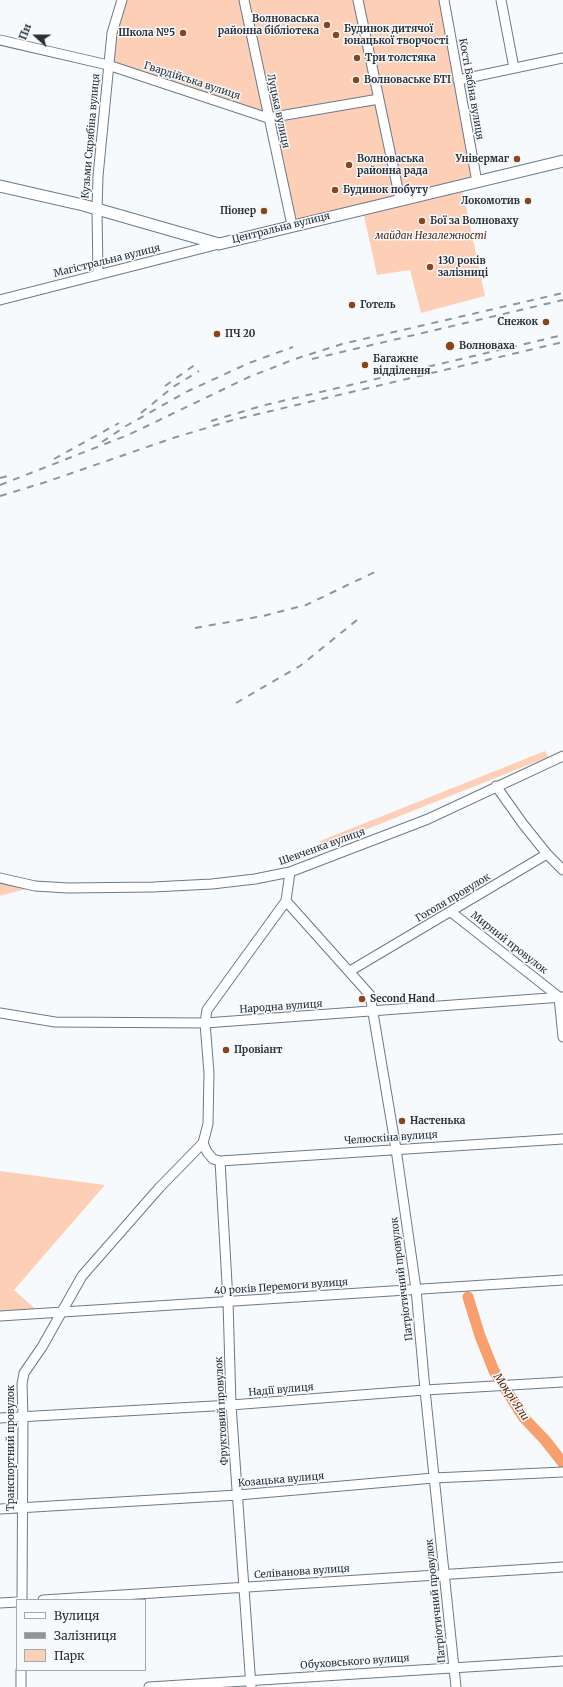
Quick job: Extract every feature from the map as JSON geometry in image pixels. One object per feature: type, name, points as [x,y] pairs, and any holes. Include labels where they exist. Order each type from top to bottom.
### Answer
[{"type":"main road","name":"Центральна вулиця","points":[[0,186],[97,210],[218,244],[563,161]]},
{"type":"street","name":"Кузьми Скрябіна вулиця","points":[[98,275],[98,176],[112,33],[122,0]]},
{"type":"street","name":"Луцька вулиця","points":[[244,0],[292,225]]},
{"type":"street","points":[[358,0],[400,199]]},
{"type":"street","name":"Кості Бабіна вулиця","points":[[444,0],[477,182]]},
{"type":"street","points":[[501,0],[514,68]]},
{"type":"street","name":"Гвардійська вулиця","points":[[0,40],[108,65],[268,118],[379,99]]},
{"type":"street","points":[[458,80],[563,58]]},
{"type":"street","name":"Магістральна вулиця","points":[[0,300],[218,244]]},
{"type":"street","name":"Шевченка вулиця","points":[[0,878],[35,886],[68,888],[153,887],[212,884],[254,879],[290,872],[428,819],[563,756]]},
{"type":"street","points":[[496,786],[523,824],[547,854],[563,870]]},
{"type":"street","name":"Гоголя провулок","points":[[350,971],[547,854]]},
{"type":"street","points":[[220,1161],[213,1159],[203,1143],[208,1124],[209,1073],[205,1023],[207,1010],[286,901],[290,872]]},
{"type":"street","name":"Патріотичний провулок","points":[[286,901],[370,995],[396,1149],[416,1289],[424,1390],[456,1687]]},
{"type":"street","name":"Мирний провулок","points":[[451,912],[561,997]]},
{"type":"street","points":[[561,997],[563,1037]]},
{"type":"street","name":"Народна вулиця","points":[[0,1013],[55,1022],[205,1023],[561,997]]},
{"type":"street","name":"Челюскіна вулиця","points":[[220,1161],[563,1139]]},
{"type":"street","name":"Транспортний провулок","points":[[22,1599],[22,1384],[24,1373],[42,1347],[82,1276],[160,1187],[203,1143]]},
{"type":"street","name":"Фруктовий провулок","points":[[220,1161],[232,1405],[251,1684]]},
{"type":"street","name":"40 років Перемоги вулиця","points":[[0,1316],[563,1280]]},
{"type":"street","name":"Надії вулиця","points":[[0,1418],[232,1405],[424,1390],[563,1382]]},
{"type":"street","name":"Козацька вулиця","points":[[0,1509],[238,1495],[434,1478],[563,1472]]},
{"type":"street","name":"Селіванова вулиця","points":[[58,1599],[563,1566]]},
{"type":"street","points":[[0,1603],[16,1602]]},
{"type":"street","name":"Обуховського вулиця","points":[[149,1687],[251,1684],[454,1667],[563,1661]]},
{"type":"street","points":[[21,1671],[21,1687]]},
{"type":"green space","points":[[122,0],[444,0],[476,179],[292,223],[268,118],[108,65]]},
{"type":"green space","name":"майдан Незалежності","points":[[462,187],[485,296],[421,313],[410,270],[377,275],[363,211]]},
{"type":"green space","points":[[545,751],[548,757],[322,847],[320,841]]},
{"type":"green space","points":[[0,878],[33,887],[0,896]]},
{"type":"green space","points":[[0,1171],[105,1185],[14,1290],[41,1314],[0,1316]]},
{"type":"waterway","name":"Мокрі Яли","points":[[468,1297],[480,1336],[494,1371],[524,1418],[545,1440],[563,1463]]},
{"type":"railway","points":[[0,485],[128,435],[249,377],[295,359],[342,344],[563,293]]},
{"type":"railway","points":[[312,359],[563,300]]},
{"type":"railway","points":[[211,421],[261,406],[563,335]]},
{"type":"railway","points":[[0,496],[46,482],[173,438],[233,420],[563,342]]},
{"type":"railway","points":[[102,442],[126,426],[186,392],[249,363],[293,347]]},
{"type":"railway","points":[[165,386],[196,364]]},
{"type":"railway","points":[[141,413],[173,387],[199,371]]},
{"type":"railway","points":[[54,459],[119,423]]},
{"type":"railway","points":[[0,478],[12,475]]},
{"type":"railway","points":[[195,628],[263,616],[306,605],[377,571]]},
{"type":"railway","points":[[236,703],[300,666],[362,616]]},
{"type":"place","name":"Волноваська районна бібліотека","points":[[327,25]]},
{"type":"place","name":"Школа №5","points":[[183,33]]},
{"type":"place","name":"Будинок дитячої юнацької творчості","points":[[336,35]]},
{"type":"place","name":"Три толстяка","points":[[357,58]]},
{"type":"place","name":"Волноваське БТІ","points":[[356,80]]},
{"type":"place","name":"Універмаг","points":[[517,159]]},
{"type":"place","name":"Волноваська районна рада","points":[[349,165]]},
{"type":"place","name":"Будинок побуту","points":[[335,190]]},
{"type":"place","name":"Локомотив","points":[[528,201]]},
{"type":"place","name":"Піонер","points":[[264,211]]},
{"type":"place","name":"Бої за Волноваху","points":[[422,221]]},
{"type":"place","name":"130 років залізниці","points":[[430,267]]},
{"type":"place","name":"Готель","points":[[352,305]]},
{"type":"place","name":"Снежок","points":[[546,322]]},
{"type":"place","name":"ПЧ 20","points":[[217,334]]},
{"type":"place","name":"Волноваха","points":[[450,346]]},
{"type":"place","name":"Багажне відділення","points":[[365,365]]},
{"type":"place","name":"Second Hand","points":[[362,999]]},
{"type":"place","name":"Провіант","points":[[226,1050]]},
{"type":"place","name":"Настенька","points":[[402,1121]]}]
